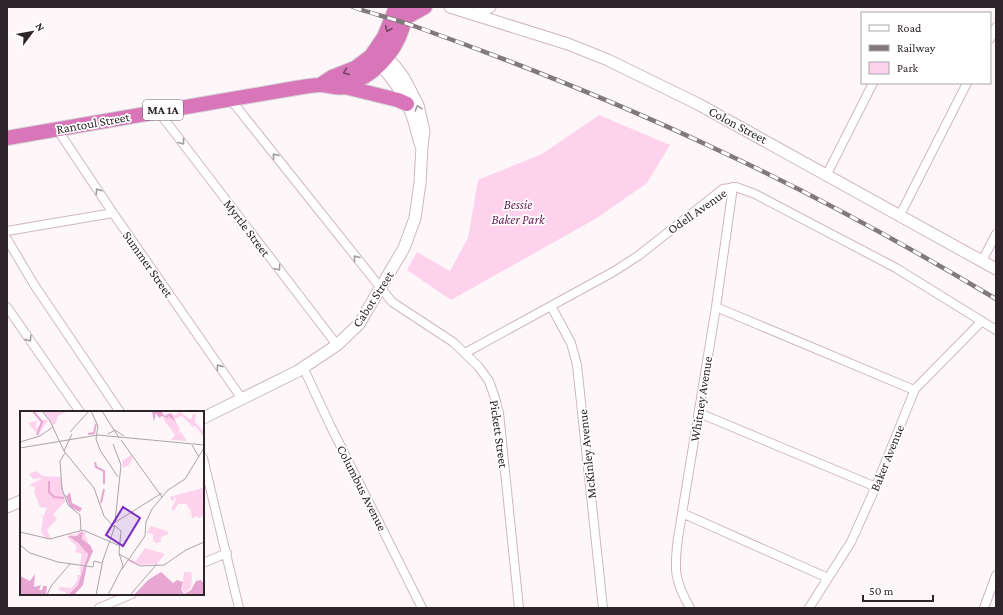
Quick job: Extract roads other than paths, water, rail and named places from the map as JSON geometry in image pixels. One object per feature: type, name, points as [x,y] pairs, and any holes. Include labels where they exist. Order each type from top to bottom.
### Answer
[{"type":"highway","points":[[400,11],[425,7]]},
{"type":"highway","name":"MA 1A","points":[[345,87],[364,77],[379,57],[396,41],[400,11]]},
{"type":"highway","name":"Rantoul Street","points":[[320,85],[332,77],[379,57]]},
{"type":"highway","name":"Rantoul Street","points":[[7,138],[158,111],[320,85],[345,87],[398,100],[407,104]]},
{"type":"main road","name":"Colon Street","points":[[450,7],[468,11],[568,44],[608,60],[698,104],[827,174],[996,269]]},
{"type":"main road","points":[[468,11],[490,7]]},
{"type":"main road","name":"Cabot Street","points":[[379,57],[407,104],[422,146]]},
{"type":"main road","name":"Cabot Street","points":[[204,418],[303,367],[337,345],[359,324],[404,248],[415,218],[420,183],[424,131],[418,105],[404,78],[395,66],[379,57]]},
{"type":"main road","points":[[7,507],[20,501]]},
{"type":"street","points":[[991,37],[996,27]]},
{"type":"street","points":[[827,174],[873,84]]},
{"type":"street","points":[[900,215],[966,84]]},
{"type":"street","name":"Pickett Street","points":[[231,100],[392,302],[453,342],[478,366],[489,381],[499,413],[519,608]]},
{"type":"street","name":"Myrtle Street","points":[[158,111],[337,345]]},
{"type":"street","name":"Summer Street","points":[[57,129],[112,213],[242,399]]},
{"type":"street","name":"Odell Avenue","points":[[465,353],[612,272],[638,256],[723,189],[733,187],[756,194],[896,268],[996,330]]},
{"type":"street","name":"Whitney Avenue","points":[[690,608],[676,579],[675,565],[682,512],[716,307],[733,187]]},
{"type":"street","points":[[7,231],[112,213]]},
{"type":"street","points":[[982,261],[996,234]]},
{"type":"street","points":[[7,239],[33,283],[119,411]]},
{"type":"street","name":"McKinley Avenue","points":[[551,306],[571,343],[577,365],[603,608]]},
{"type":"street","points":[[7,307],[79,411]]},
{"type":"street","points":[[716,307],[914,390]]},
{"type":"street","name":"Baker Avenue","points":[[809,608],[851,542],[876,487],[914,390],[982,321]]},
{"type":"street","name":"Columbus Avenue","points":[[303,367],[330,425],[422,608]]},
{"type":"street","points":[[699,413],[876,487]]},
{"type":"street","points":[[204,462],[239,608]]},
{"type":"street","points":[[682,512],[828,578]]},
{"type":"street","points":[[204,563],[226,553]]},
{"type":"street","points":[[984,608],[996,575]]},
{"type":"street","points":[[99,608],[130,595]]},
{"type":"railway","points":[[353,7],[414,26],[492,55],[569,85],[683,134],[825,203],[928,259],[996,299]]},
{"type":"park label","name":"Bessie Baker Park","points":[[518,212]]}]
